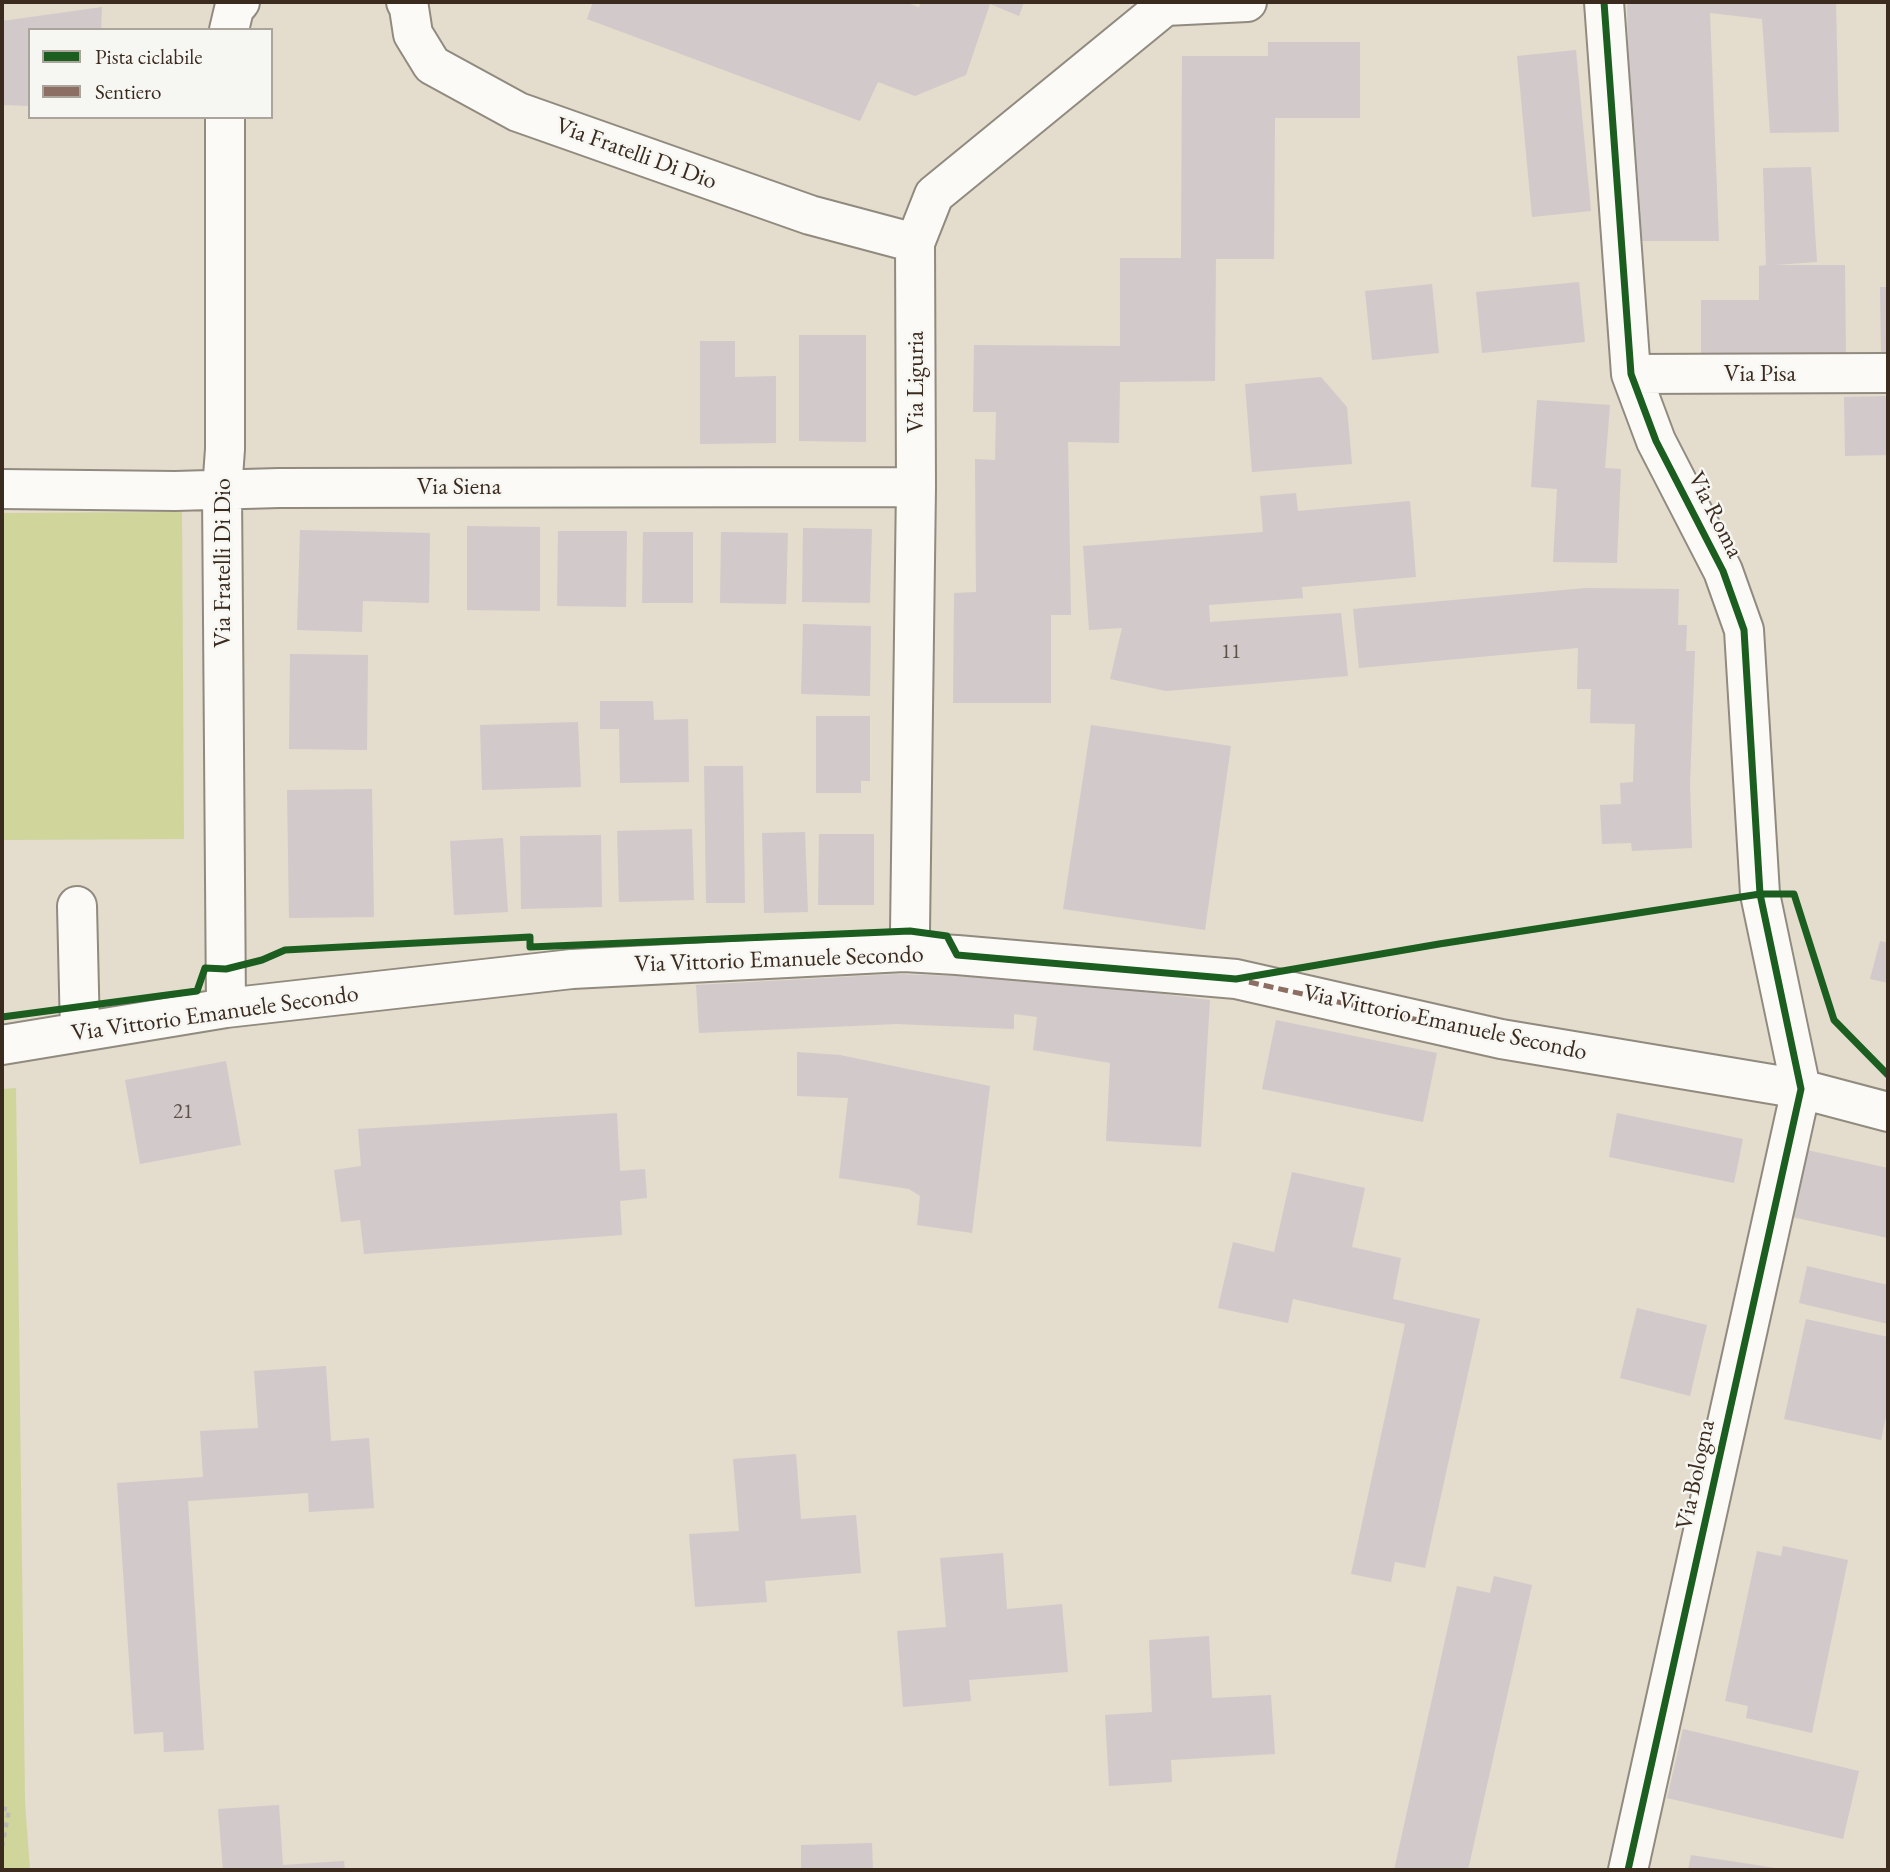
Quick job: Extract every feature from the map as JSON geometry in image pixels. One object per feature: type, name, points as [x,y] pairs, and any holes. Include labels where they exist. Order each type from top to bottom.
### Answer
[{"type":"street","points":[[229,28],[234,9],[240,2]]},
{"type":"street","name":"Via Fratelli Di Dio","points":[[406,2],[413,34],[432,65],[518,112],[810,215],[915,243]]},
{"type":"street","name":"Via Liguria","points":[[904,952],[910,931],[916,487],[915,243],[934,195],[1165,6],[1247,2]]},
{"type":"street","name":"Via Roma","points":[[1604,2],[1631,374],[1656,441],[1723,571],[1744,630],[1760,894],[1801,1089]]},
{"type":"street","name":"Via Fratelli Di Dio","points":[[225,119],[225,449],[222,491],[226,1008]]},
{"type":"street","name":"Via Pisa","points":[[1631,374],[1888,373]]},
{"type":"street","name":"Via Siena","points":[[2,489],[222,491],[306,488],[916,487]]},
{"type":"street","points":[[77,906],[80,1032]]},
{"type":"street","name":"Via Vittorio Emanuele Secondo","points":[[2,1045],[226,1008],[572,969],[904,952],[1236,979],[1501,1040],[1801,1089],[1888,1112]]},
{"type":"street","name":"Via Bologna","points":[[1628,1870],[1801,1089]]},
{"type":"path","points":[[1345,960],[1760,894]]},
{"type":"path","points":[[1822,982],[1834,1020],[1886,1074]]},
{"type":"path","points":[[2,1808],[9,1810],[2,1847]]},
{"type":"green space","points":[[182,512],[184,839],[2,840],[2,513]]},
{"type":"green space","points":[[16,1088],[25,1802],[30,1870],[2,1870],[2,1089]]},
{"type":"building","points":[[593,2],[904,2],[919,7],[921,2],[1024,2],[1019,16],[990,4],[966,75],[915,96],[878,82],[860,121],[587,19]]},
{"type":"building","points":[[1627,2],[1836,2],[1839,132],[1770,133],[1762,19],[1710,13],[1719,241],[1631,241]]},
{"type":"building","points":[[102,7],[101,28],[28,28],[28,106],[2,105],[2,21]]},
{"type":"building","points":[[1268,42],[1360,42],[1360,118],[1275,118],[1274,259],[1216,259],[1215,381],[1120,382],[1119,443],[1068,442],[1071,615],[1051,615],[1051,703],[953,703],[954,593],[976,592],[975,459],[995,460],[996,412],[973,412],[974,345],[1120,346],[1120,258],[1181,258],[1182,56],[1268,56]]},
{"type":"building","points":[[1576,50],[1591,211],[1532,217],[1517,56]]},
{"type":"building","points":[[1811,167],[1817,262],[1775,265],[1845,265],[1846,355],[1701,356],[1701,300],[1759,300],[1759,266],[1766,265],[1763,168]]},
{"type":"building","points":[[1579,282],[1585,342],[1482,353],[1476,292]]},
{"type":"building","points":[[1432,284],[1439,353],[1372,360],[1365,291]]},
{"type":"building","points":[[1880,287],[1888,287],[1888,354],[1881,354]]},
{"type":"building","points":[[799,335],[866,335],[866,442],[799,441]]},
{"type":"building","points":[[700,341],[735,341],[735,377],[776,376],[776,443],[700,444]]},
{"type":"building","points":[[1321,377],[1347,407],[1352,464],[1252,472],[1245,384]]},
{"type":"building","points":[[1888,396],[1888,455],[1845,456],[1844,397]]},
{"type":"building","points":[[1537,400],[1610,405],[1605,468],[1621,469],[1617,563],[1553,562],[1557,489],[1531,487]]},
{"type":"building","points":[[1296,493],[1298,511],[1410,501],[1416,577],[1302,587],[1303,598],[1209,605],[1210,622],[1341,613],[1348,676],[1166,691],[1110,679],[1122,628],[1089,630],[1083,546],[1263,532],[1260,496]]},
{"type":"building","points":[[467,526],[540,527],[540,611],[467,610]]},
{"type":"building","points":[[803,528],[872,529],[870,603],[802,602]]},
{"type":"building","points":[[300,530],[430,533],[429,603],[363,601],[362,632],[297,630]]},
{"type":"building","points":[[558,531],[627,531],[626,607],[557,606]]},
{"type":"building","points":[[643,532],[693,532],[693,603],[642,603]]},
{"type":"building","points":[[721,532],[788,533],[786,604],[720,603]]},
{"type":"building","points":[[1586,588],[1679,589],[1678,625],[1687,625],[1686,651],[1695,651],[1690,784],[1692,848],[1632,851],[1631,843],[1602,844],[1600,805],[1621,804],[1620,783],[1633,782],[1635,724],[1590,723],[1591,689],[1577,689],[1578,648],[1359,668],[1353,609]]},
{"type":"building","points":[[803,624],[871,626],[870,696],[801,694]]},
{"type":"building","points":[[290,654],[368,655],[367,750],[289,749]]},
{"type":"building","points":[[600,701],[653,701],[654,720],[688,719],[689,782],[620,783],[619,729],[600,729]]},
{"type":"building","points":[[816,716],[870,716],[870,781],[861,781],[861,793],[816,793]]},
{"type":"building","points":[[578,722],[581,787],[482,790],[480,725]]},
{"type":"building","points":[[1091,725],[1231,746],[1205,930],[1063,909]]},
{"type":"building","points":[[704,766],[743,766],[745,903],[706,903]]},
{"type":"building","points":[[372,789],[374,917],[289,918],[287,790]]},
{"type":"building","points":[[692,829],[694,900],[619,902],[617,831]]},
{"type":"building","points":[[805,832],[808,912],[764,913],[762,833]]},
{"type":"building","points":[[819,834],[874,834],[874,905],[818,905]]},
{"type":"building","points":[[601,835],[602,907],[521,909],[520,836]]},
{"type":"building","points":[[503,838],[508,912],[454,915],[450,841]]},
{"type":"building","points":[[1880,941],[1888,943],[1888,983],[1870,979]]},
{"type":"building","points":[[896,974],[1042,979],[1210,1000],[1201,1147],[1106,1141],[1110,1063],[1033,1050],[1037,1017],[1014,1014],[1014,1029],[897,1024],[699,1033],[696,985]]},
{"type":"building","points":[[1276,1020],[1437,1053],[1423,1122],[1262,1089]]},
{"type":"building","points":[[797,1052],[840,1055],[990,1086],[972,1233],[917,1225],[920,1196],[909,1189],[839,1178],[848,1098],[797,1096]]},
{"type":"building","points":[[226,1061],[241,1145],[140,1164],[125,1080]]},
{"type":"building","points":[[617,1113],[620,1171],[645,1169],[647,1198],[620,1201],[622,1235],[364,1254],[360,1220],[341,1222],[334,1170],[361,1166],[358,1129]]},
{"type":"building","points":[[1617,1113],[1743,1139],[1734,1183],[1609,1157]]},
{"type":"building","points":[[1807,1150],[1888,1168],[1888,1238],[1792,1217]]},
{"type":"building","points":[[1292,1172],[1365,1188],[1352,1247],[1401,1258],[1393,1299],[1480,1319],[1425,1568],[1395,1562],[1391,1582],[1351,1574],[1405,1324],[1293,1299],[1288,1323],[1218,1308],[1233,1242],[1274,1252]]},
{"type":"building","points":[[1807,1266],[1888,1285],[1888,1324],[1799,1303]]},
{"type":"building","points":[[1637,1308],[1707,1325],[1690,1396],[1620,1378]]},
{"type":"building","points":[[1806,1319],[1888,1337],[1888,1407],[1881,1440],[1784,1419]]},
{"type":"building","points":[[326,1366],[331,1441],[369,1438],[374,1508],[309,1512],[308,1493],[188,1501],[204,1750],[164,1752],[163,1732],[134,1734],[117,1483],[203,1477],[200,1431],[258,1428],[254,1371]]},
{"type":"building","points":[[796,1454],[801,1519],[856,1515],[861,1573],[765,1581],[767,1602],[695,1607],[689,1534],[739,1531],[733,1459]]},
{"type":"building","points":[[1783,1546],[1848,1560],[1812,1733],[1746,1718],[1748,1706],[1725,1701],[1757,1551],[1781,1556]]},
{"type":"building","points":[[1003,1553],[1007,1609],[1062,1604],[1068,1672],[969,1680],[971,1701],[903,1707],[897,1631],[946,1627],[940,1558]]},
{"type":"building","points":[[1494,1576],[1532,1585],[1468,1870],[1394,1870],[1457,1586],[1490,1593]]},
{"type":"building","points":[[1209,1636],[1212,1698],[1271,1695],[1275,1754],[1171,1760],[1172,1782],[1109,1786],[1105,1715],[1152,1712],[1149,1640]]},
{"type":"building","points":[[1683,1729],[1859,1771],[1843,1839],[1667,1798]]},
{"type":"building","points":[[279,1805],[283,1865],[344,1861],[345,1870],[223,1870],[218,1809]]},
{"type":"building","points":[[872,1843],[873,1870],[801,1870],[801,1845]]},
{"type":"building","points":[[1691,1855],[1782,1869],[1782,1870],[1688,1870]]},
{"type":"marked path","points":[[1249,982],[1463,1030]]},
{"type":"cycle path","points":[[1604,2],[1631,374],[1656,441],[1723,571],[1744,630],[1760,894],[1801,1089],[1628,1870]]},
{"type":"cycle path","points":[[2,1017],[197,991],[205,968],[226,969],[262,960],[285,950],[530,937],[530,947],[910,931],[947,936],[957,955],[1236,979],[1760,894],[1794,894],[1834,1020],[1888,1075]]}]
